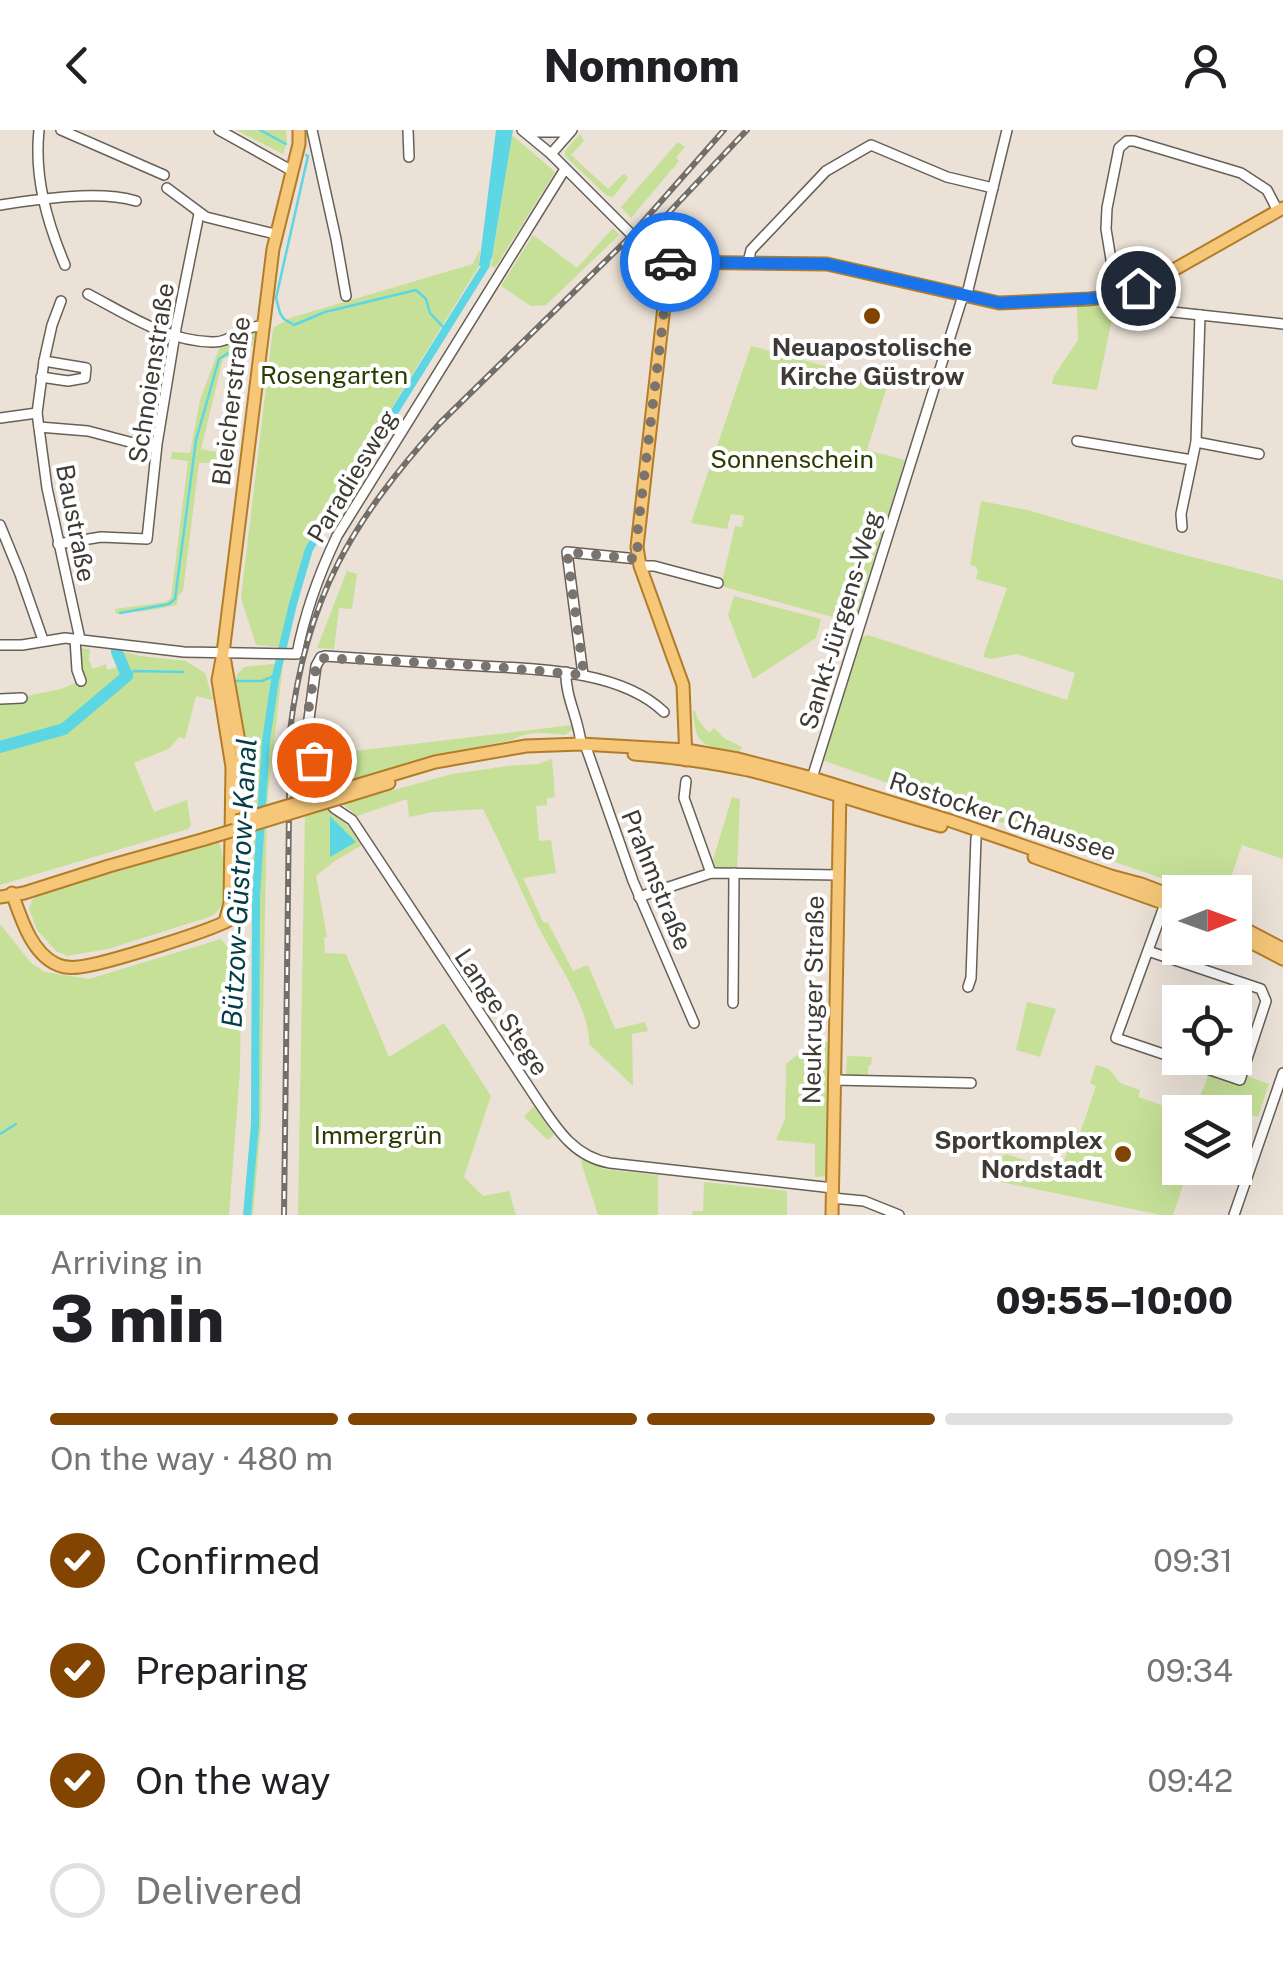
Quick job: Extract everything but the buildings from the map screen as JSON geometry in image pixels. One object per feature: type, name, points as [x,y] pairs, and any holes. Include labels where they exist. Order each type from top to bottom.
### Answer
[{"type":"main road","name":"Bleicherstraße","points":[[291,130],[295,156]]},
{"type":"main road","name":"Bleicherstraße","points":[[6,895],[40,951],[65,968],[96,964],[225,922],[230,903],[232,780],[218,680],[275,234],[299,144],[299,130]]},
{"type":"main road","points":[[686,755],[683,685],[639,562],[637,536],[669,262],[827,264],[1000,303],[1117,296],[1280,210]]},
{"type":"main road","points":[[6,895],[24,893],[349,791],[485,759],[584,747],[686,755],[840,790]]},
{"type":"main road","name":"Rostocker Chaussee","points":[[686,755],[738,758],[812,778],[976,838],[1162,896]]},
{"type":"main road","name":"Rostocker Chaussee","points":[[840,790],[1162,896]]},
{"type":"main road","name":"Neukruger Straße","points":[[832,1215],[840,790]]},
{"type":"main road","points":[[1252,933],[1283,949]]},
{"type":"main road","points":[[1252,943],[1283,959]]},
{"type":"street","points":[[39,130],[42,199],[65,265]]},
{"type":"street","points":[[61,130],[164,175]]},
{"type":"street","points":[[219,130],[286,168]]},
{"type":"street","points":[[312,130],[346,296]]},
{"type":"street","points":[[408,130],[409,157]]},
{"type":"street","name":"Sankt-Jürgens-Weg","points":[[812,778],[968,290],[1007,130]]},
{"type":"street","points":[[524,131],[571,131]]},
{"type":"street","points":[[524,131],[653,256],[669,262]]},
{"type":"street","points":[[550,154],[571,131]]},
{"type":"street","points":[[1117,296],[1106,218],[1119,148],[1127,141],[1241,173],[1267,190],[1280,210]]},
{"type":"street","points":[[748,262],[749,252],[826,171],[872,145],[947,176],[993,188]]},
{"type":"street","name":"Paradiesweg","points":[[223,652],[296,654],[310,600],[337,536],[565,169]]},
{"type":"street","points":[[167,188],[199,214],[275,234]]},
{"type":"street","points":[[0,205],[108,197],[136,201]]},
{"type":"street","name":"Schnoienstraße","points":[[58,544],[101,536],[148,539],[156,448],[199,214]]},
{"type":"street","points":[[1138,288],[1144,302],[1154,310],[1283,324]]},
{"type":"street","points":[[88,294],[159,332],[175,336],[222,341],[252,326],[263,326]]},
{"type":"street","name":"Baustraße","points":[[61,301],[44,360],[37,413],[81,681]]},
{"type":"street","points":[[1182,527],[1181,514],[1196,442],[1200,314]]},
{"type":"street","points":[[41,377],[86,378],[86,368],[44,360]]},
{"type":"street","points":[[0,418],[37,413]]},
{"type":"street","points":[[39,428],[88,431],[156,448]]},
{"type":"street","points":[[1077,441],[1192,460]]},
{"type":"street","points":[[1196,442],[1258,454]]},
{"type":"street","points":[[0,525],[43,640]]},
{"type":"street","points":[[584,675],[567,552],[639,562],[718,584]]},
{"type":"street","points":[[0,645],[77,639],[184,652],[223,652]]},
{"type":"street","name":"Lange Stege","points":[[566,672],[325,656],[317,663],[307,734],[324,796],[352,820],[538,1101],[579,1152],[599,1161],[832,1193],[899,1215]]},
{"type":"street","points":[[566,672],[651,700],[664,712]]},
{"type":"street","name":"Prahmstraße","points":[[566,672],[566,688],[584,747],[639,897],[694,1023]]},
{"type":"street","points":[[0,699],[22,698]]},
{"type":"street","points":[[686,781],[684,798],[711,872]]},
{"type":"street","points":[[968,987],[976,838]]},
{"type":"street","points":[[639,897],[711,872],[838,875]]},
{"type":"street","points":[[733,1003],[734,873]]},
{"type":"street","points":[[1148,951],[1261,989],[1266,1001],[1240,1080],[1116,1038],[1148,951],[1162,919]]},
{"type":"street","points":[[1234,1215],[1283,1073]]},
{"type":"street","points":[[834,1080],[971,1083]]},
{"type":"green space","points":[[236,130],[286,130],[283,154]]},
{"type":"green space","points":[[580,134],[584,141],[571,155],[608,189],[622,175],[628,178],[613,197],[607,196],[565,156]]},
{"type":"green space","points":[[512,135],[555,172],[495,268],[491,266]]},
{"type":"green space","points":[[678,142],[685,147],[676,157],[679,161],[631,218],[621,207]]},
{"type":"green space","points":[[613,228],[619,235],[546,305],[531,306],[501,286],[533,235],[577,268]]},
{"type":"green space","name":"Rosengarten","points":[[480,249],[479,266],[365,451],[313,526],[279,647],[256,645],[241,598],[273,328],[290,318],[473,264]]},
{"type":"green space","points":[[1077,307],[1114,309],[1097,390],[1052,384],[1078,340]]},
{"type":"green space","points":[[255,333],[253,345],[223,359],[201,449],[221,453],[220,463],[199,463],[183,591],[177,605],[116,614],[115,609],[171,598],[188,461],[171,459],[172,452],[190,453],[200,400],[219,349]]},
{"type":"green space","name":"Sonnenschein","points":[[751,346],[888,383],[867,450],[905,460],[854,623],[721,586],[735,526],[742,527],[744,516],[731,514],[727,529],[691,523]]},
{"type":"green space","points":[[981,501],[1283,580],[1283,859],[1242,845],[1232,875],[1162,875],[1162,878],[822,760],[860,638],[868,635],[1067,700],[1075,673],[1017,654],[983,657],[1007,588],[976,579],[978,571],[970,565]]},
{"type":"green space","points":[[347,571],[357,574],[352,609],[339,608],[334,649],[317,648]]},
{"type":"green space","points":[[734,596],[821,619],[816,638],[753,679],[728,615]]},
{"type":"green space","points":[[78,648],[90,649],[93,669],[106,664],[107,670],[118,667],[114,652],[120,651],[186,661],[205,673],[213,700],[196,696],[185,739],[179,737],[170,748],[134,763],[154,812],[187,800],[191,825],[0,885],[0,701],[13,703],[74,684],[82,678]]},
{"type":"green space","points":[[283,663],[267,805],[261,1124],[253,1215],[244,1215],[251,1122],[254,810],[247,811],[246,741],[236,676],[244,667]]},
{"type":"green space","points":[[693,711],[709,733],[714,728],[742,747],[740,751],[704,743],[696,733]]},
{"type":"green space","points":[[572,725],[565,735],[525,735],[426,757],[333,785],[327,772],[335,770],[333,758],[355,751]]},
{"type":"green space","points":[[552,759],[555,797],[547,798],[547,805],[536,806],[539,841],[551,840],[556,873],[523,878],[543,922],[548,923],[573,971],[588,965],[615,1029],[645,1022],[648,1031],[632,1034],[633,1086],[589,1044],[576,996],[483,809],[409,817],[407,799],[357,816],[343,804],[452,774]]},
{"type":"green space","points":[[732,797],[740,799],[737,868],[716,868],[713,860]]},
{"type":"green space","name":"Immergrün","points":[[327,809],[342,818],[362,845],[316,876],[327,937],[325,953],[346,954],[389,1057],[444,1023],[491,1096],[464,1177],[483,1196],[509,1191],[516,1215],[298,1215],[305,816]]},
{"type":"green space","points":[[219,842],[225,892],[212,916],[108,949],[67,956],[56,951],[37,930],[29,909],[40,894]]},
{"type":"green space","points":[[0,924],[31,963],[45,972],[89,979],[221,939],[235,957],[241,985],[240,1071],[229,1215],[0,1215]]},
{"type":"green space","points":[[1027,1002],[1056,1009],[1040,1057],[1016,1050]]},
{"type":"green space","points":[[813,1042],[831,1045],[827,1176],[815,1177],[815,1144],[776,1140],[785,1119],[786,1064]]},
{"type":"green space","points":[[847,1056],[872,1057],[868,1076],[846,1075]]},
{"type":"green space","name":"Sportkomplex Nordstadt","points":[[1096,1065],[1109,1069],[1120,1083],[1140,1090],[1138,1097],[1162,1105],[1162,1185],[1183,1185],[1173,1215],[996,1181],[994,1163],[1006,1154],[1060,1172],[1072,1138],[1078,1139],[1096,1086],[1090,1083]]},
{"type":"green space","points":[[1208,1075],[1244,1075],[1269,1084],[1258,1117],[1252,1115],[1252,1095],[1201,1095]]},
{"type":"green space","points":[[534,1106],[554,1135],[548,1140],[524,1117]]},
{"type":"green space","points":[[582,1159],[603,1169],[658,1175],[658,1215],[598,1215]]},
{"type":"green space","points":[[704,1182],[787,1191],[787,1215],[692,1215],[693,1211],[703,1211]]},
{"type":"water","points":[[496,130],[513,130],[492,258],[479,266]]},
{"type":"water","points":[[330,816],[356,842],[330,857]]},
{"type":"waterway","points":[[260,130],[286,144]]},
{"type":"waterway","points":[[306,155],[276,298],[284,319],[294,325],[325,312],[416,290],[446,330]]},
{"type":"waterway","name":"Bützow-Güstrow-Kanal","points":[[247,1215],[255,1125],[256,896],[266,741],[293,604],[309,549],[486,265],[487,256]]},
{"type":"waterway","points":[[120,613],[169,604],[175,599],[196,440],[219,359],[252,338]]},
{"type":"waterway","points":[[0,747],[64,729],[127,676],[117,652]]},
{"type":"waterway","points":[[127,676],[134,671],[183,672]]},
{"type":"waterway","points":[[236,681],[262,681],[276,675]]},
{"type":"waterway","points":[[0,1134],[16,1124]]},
{"type":"railway","points":[[284,1215],[290,731],[297,683],[321,600],[358,528],[409,459],[440,423],[627,240],[724,130]]},
{"type":"railway","points":[[658,224],[747,130]]},
{"type":"way so far","points":[[314,760],[307,721],[317,663],[325,656],[584,675],[567,552],[638,559],[637,536],[670,262]]},
{"type":"place","name":"Neuapostolische Kirche Güstrow","points":[[872,316]]},
{"type":"place","name":"Sportkomplex Nordstadt","points":[[1123,1154]]},
{"type":"route","points":[[670,262],[827,264],[1000,303],[1102,298],[1138,288]]}]
